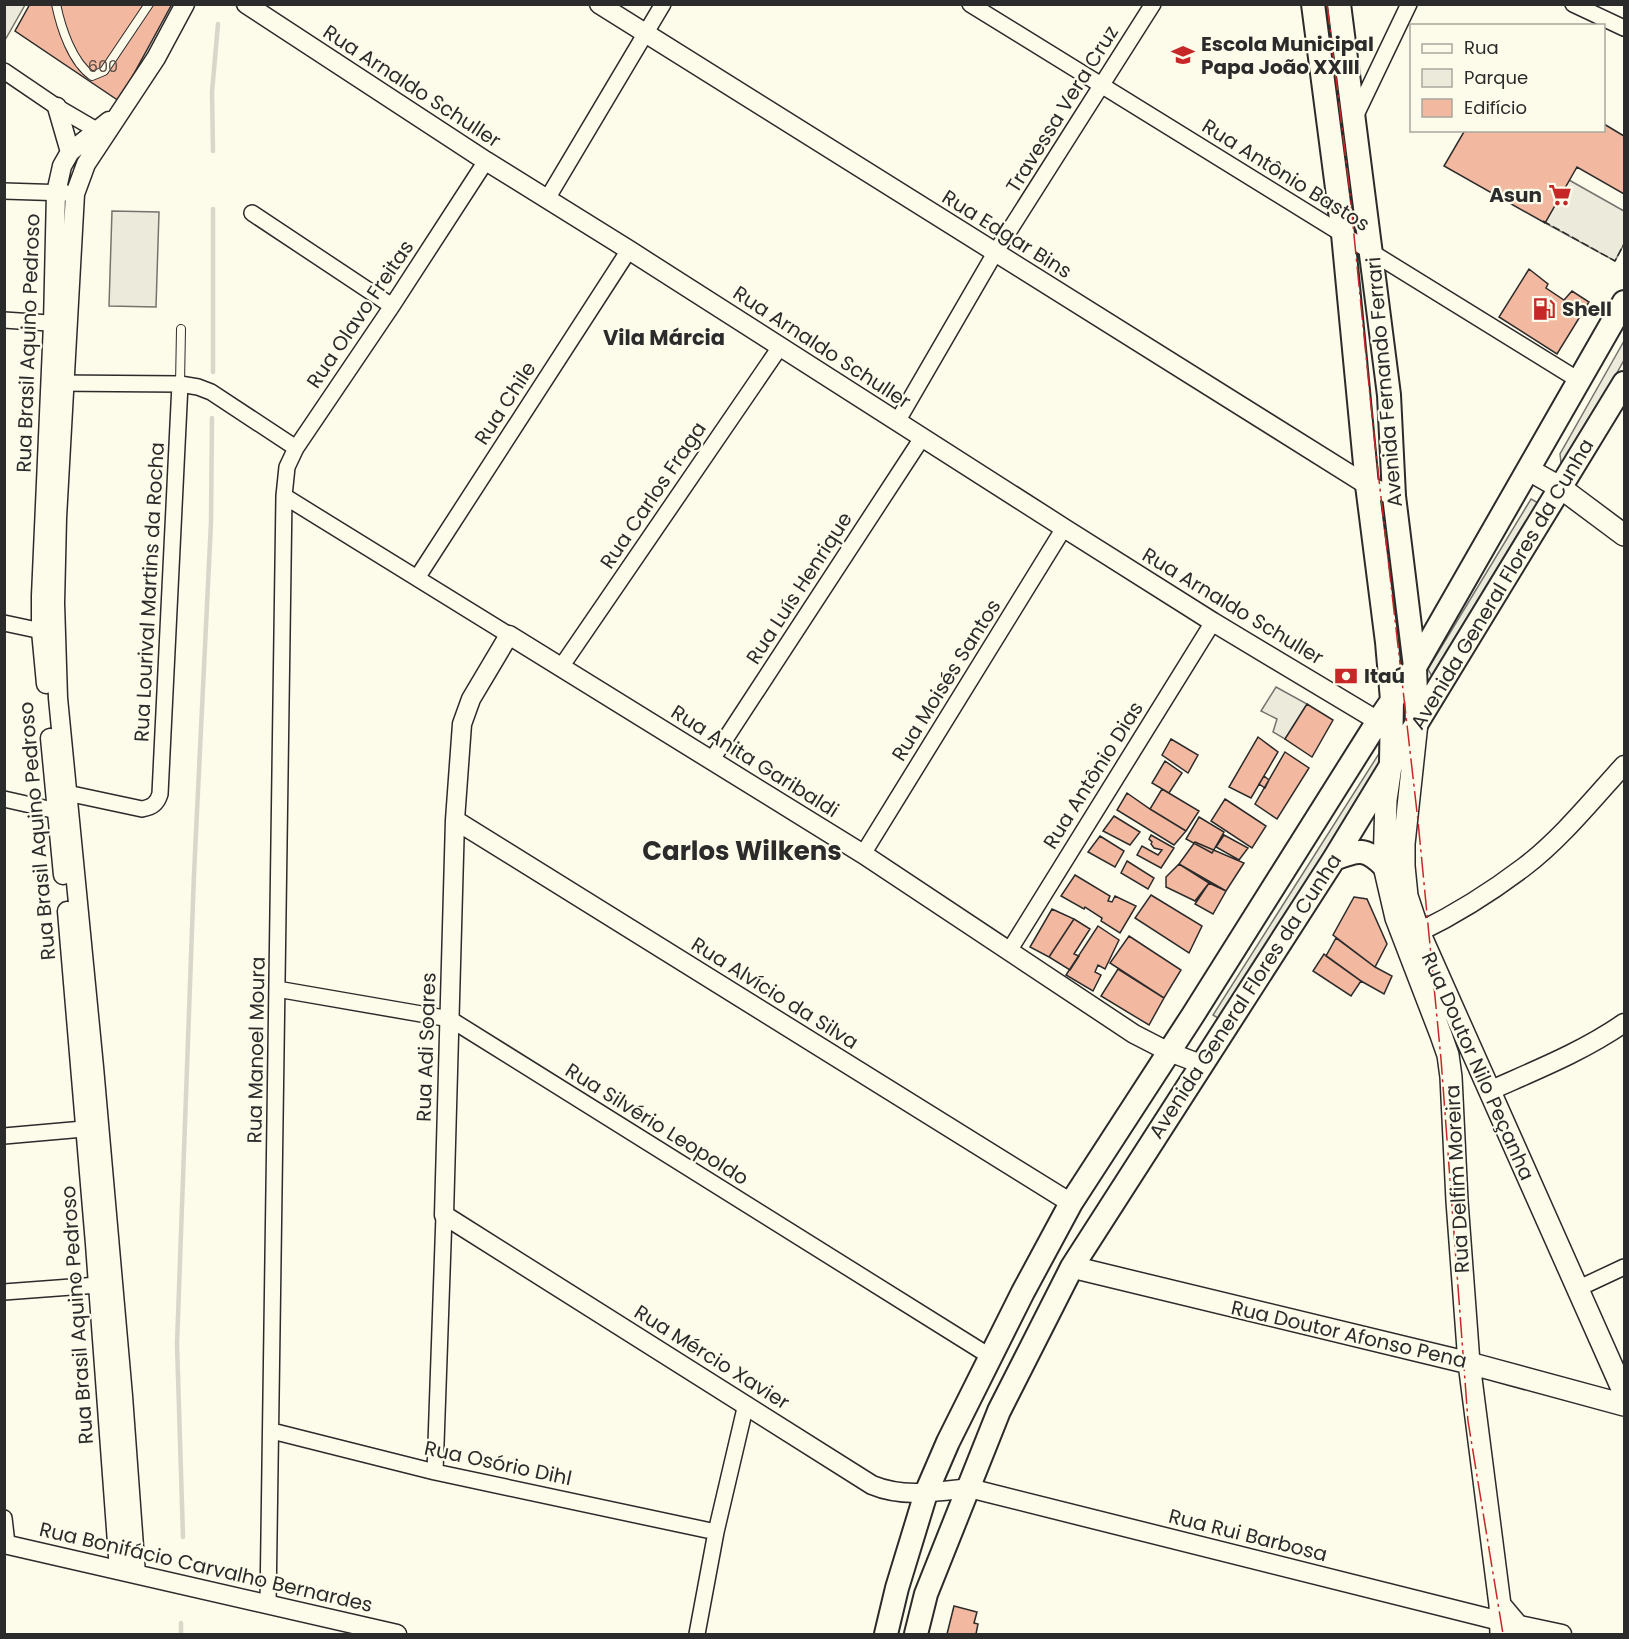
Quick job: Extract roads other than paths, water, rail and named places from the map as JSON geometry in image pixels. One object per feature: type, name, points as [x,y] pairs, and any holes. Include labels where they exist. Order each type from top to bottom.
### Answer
[{"type":"main road","name":"Avenida Fernando Ferrari","points":[[1313,4],[1342,234],[1367,485],[1387,642],[1392,699],[1391,762]]},
{"type":"main road","name":"Avenida Fernando Ferrari","points":[[1339,4],[1389,395],[1394,496],[1415,667],[1418,723]]},
{"type":"main road","name":"Avenida General Flores da Cunha","points":[[1392,699],[1415,667],[1624,302]]},
{"type":"main road","name":"Avenida General Flores da Cunha","points":[[916,1635],[926,1594],[999,1411],[1072,1268],[1334,859],[1624,383]]},
{"type":"main road","points":[[1529,470],[1561,488],[1624,535]]},
{"type":"main road","points":[[1378,721],[1392,699]]},
{"type":"main road","name":"Avenida General Flores da Cunha","points":[[886,1635],[897,1588],[926,1493],[948,1442],[1071,1203],[1378,721]]},
{"type":"main road","name":"Rua Doutor Nilo Peçanha","points":[[1418,723],[1404,844],[1407,896],[1419,932],[1624,1393]]},
{"type":"main road","name":"Rua Delfim Moreira","points":[[1391,762],[1386,800],[1384,866],[1396,918],[1448,1055],[1469,1363],[1507,1624]]},
{"type":"main road","points":[[1334,859],[1355,851],[1362,851],[1374,856],[1384,866]]},
{"type":"main road","name":"Rua Doutor Afonso Pena","points":[[1072,1268],[1469,1363],[1624,1405]]},
{"type":"street","name":"Rua Arnaldo Schuller","points":[[246,4],[486,161],[1064,528],[1378,721]]},
{"type":"street","name":"Rua Edgar Bins","points":[[599,4],[1367,485],[1394,496]]},
{"type":"street","points":[[547,199],[663,4]]},
{"type":"street","name":"Rua Antônio Bastos","points":[[970,4],[1580,381]]},
{"type":"street","name":"Travessa Vera Cruz","points":[[897,422],[995,253],[1153,4]]},
{"type":"street","points":[[1353,122],[1409,4]]},
{"type":"street","points":[[1573,4],[1624,28]]},
{"type":"street","name":"Rua Brasil Aquino Pedroso","points":[[60,324],[56,193],[62,166],[70,152],[101,133],[120,113],[156,58],[179,7]]},
{"type":"street","points":[[4,71],[101,133]]},
{"type":"street","points":[[57,107],[70,152]]},
{"type":"street","name":"Rua Brasil Aquino Pedroso","points":[[101,133],[75,194],[60,324],[57,383],[57,518],[49,633],[92,1128],[123,1396],[128,1572]]},
{"type":"street","name":"Rua Olavo Freitas","points":[[284,496],[287,467],[296,448],[486,161]]},
{"type":"street","points":[[4,191],[75,194]]},
{"type":"street","points":[[252,213],[392,306]]},
{"type":"street","name":"Rua Chile","points":[[417,578],[629,250]]},
{"type":"street","points":[[4,320],[60,324]]},
{"type":"street","name":"Rua Carlos Fraga","points":[[561,667],[780,347]]},
{"type":"street","points":[[57,383],[180,384],[198,387],[211,392],[296,448]]},
{"type":"street","name":"Rua Lourival Martins da Rocha","points":[[67,793],[142,809],[151,808],[158,801],[160,794],[180,384]]},
{"type":"street","name":"Rua Luís Henrique","points":[[711,761],[922,438]]},
{"type":"street","name":"Rua Anita Garibaldi","points":[[284,496],[863,854],[1134,1034],[1169,1052],[1202,1064]]},
{"type":"street","name":"Rua Manoel Moura","points":[[268,1605],[284,496]]},
{"type":"street","name":"Rua Moisés Santos","points":[[863,854],[1064,528]]},
{"type":"street","name":"Rua Antônio Dias","points":[[1009,951],[1214,622]]},
{"type":"street","points":[[4,623],[49,633]]},
{"type":"street","name":"Rua Brasil Aquino Pedroso","points":[[49,633],[67,793],[63,812]]},
{"type":"street","name":"Rua Adi Soares","points":[[435,1472],[455,820],[462,724],[466,711],[508,635]]},
{"type":"street","points":[[1419,932],[1455,914],[1526,866],[1578,816],[1624,765]]},
{"type":"street","points":[[4,799],[63,812]]},
{"type":"street","name":"Rua Alvício da Silva","points":[[455,820],[1071,1203]]},
{"type":"street","name":"Rua Silvério Leopoldo","points":[[277,989],[450,1019],[991,1357]]},
{"type":"street","points":[[1489,1090],[1575,1053],[1600,1040],[1624,1023]]},
{"type":"street","points":[[4,1136],[92,1128]]},
{"type":"street","name":"Rua Brasil Aquino Pedroso","points":[[92,1128],[98,1285],[128,1572]]},
{"type":"street","name":"Rua Mércio Xavier","points":[[444,1215],[872,1485],[887,1491],[902,1493],[969,1488]]},
{"type":"street","points":[[1577,1289],[1624,1267]]},
{"type":"street","points":[[4,1292],[98,1285]]},
{"type":"street","points":[[697,1635],[716,1532],[746,1404]]},
{"type":"street","name":"Rua Osório Dihl","points":[[272,1431],[435,1472],[716,1532]]},
{"type":"street","name":"Rua Rui Barbosa","points":[[969,1488],[1507,1624],[1562,1635]]},
{"type":"street","points":[[4,1518],[6,1544]]},
{"type":"street","name":"Rua Bonifácio Carvalho Bernardes","points":[[6,1544],[392,1634]]},
{"type":"lane","points":[[56,4],[74,57],[81,69],[92,76],[104,71],[149,4]]},
{"type":"lane","points":[[180,384],[181,329]]},
{"type":"waterway","points":[[213,151],[212,92],[218,24]]},
{"type":"waterway","points":[[213,209],[213,372]]},
{"type":"waterway","points":[[183,1537],[177,1344],[194,874],[211,522],[212,418]]},
{"type":"waterway","points":[[181,1623],[181,1634]]},
{"type":"place","name":"Escola Municipal Papa João XXIII","points":[[1183,55]]},
{"type":"place","name":"Asun","points":[[1560,195]]},
{"type":"place","name":"Shell","points":[[1544,309]]},
{"type":"place","name":"Itaú","points":[[1346,676]]},
{"type":"district","name":"Vila Márcia","points":[[664,337]]},
{"type":"district","name":"Carlos Wilkens","points":[[742,851]]}]
